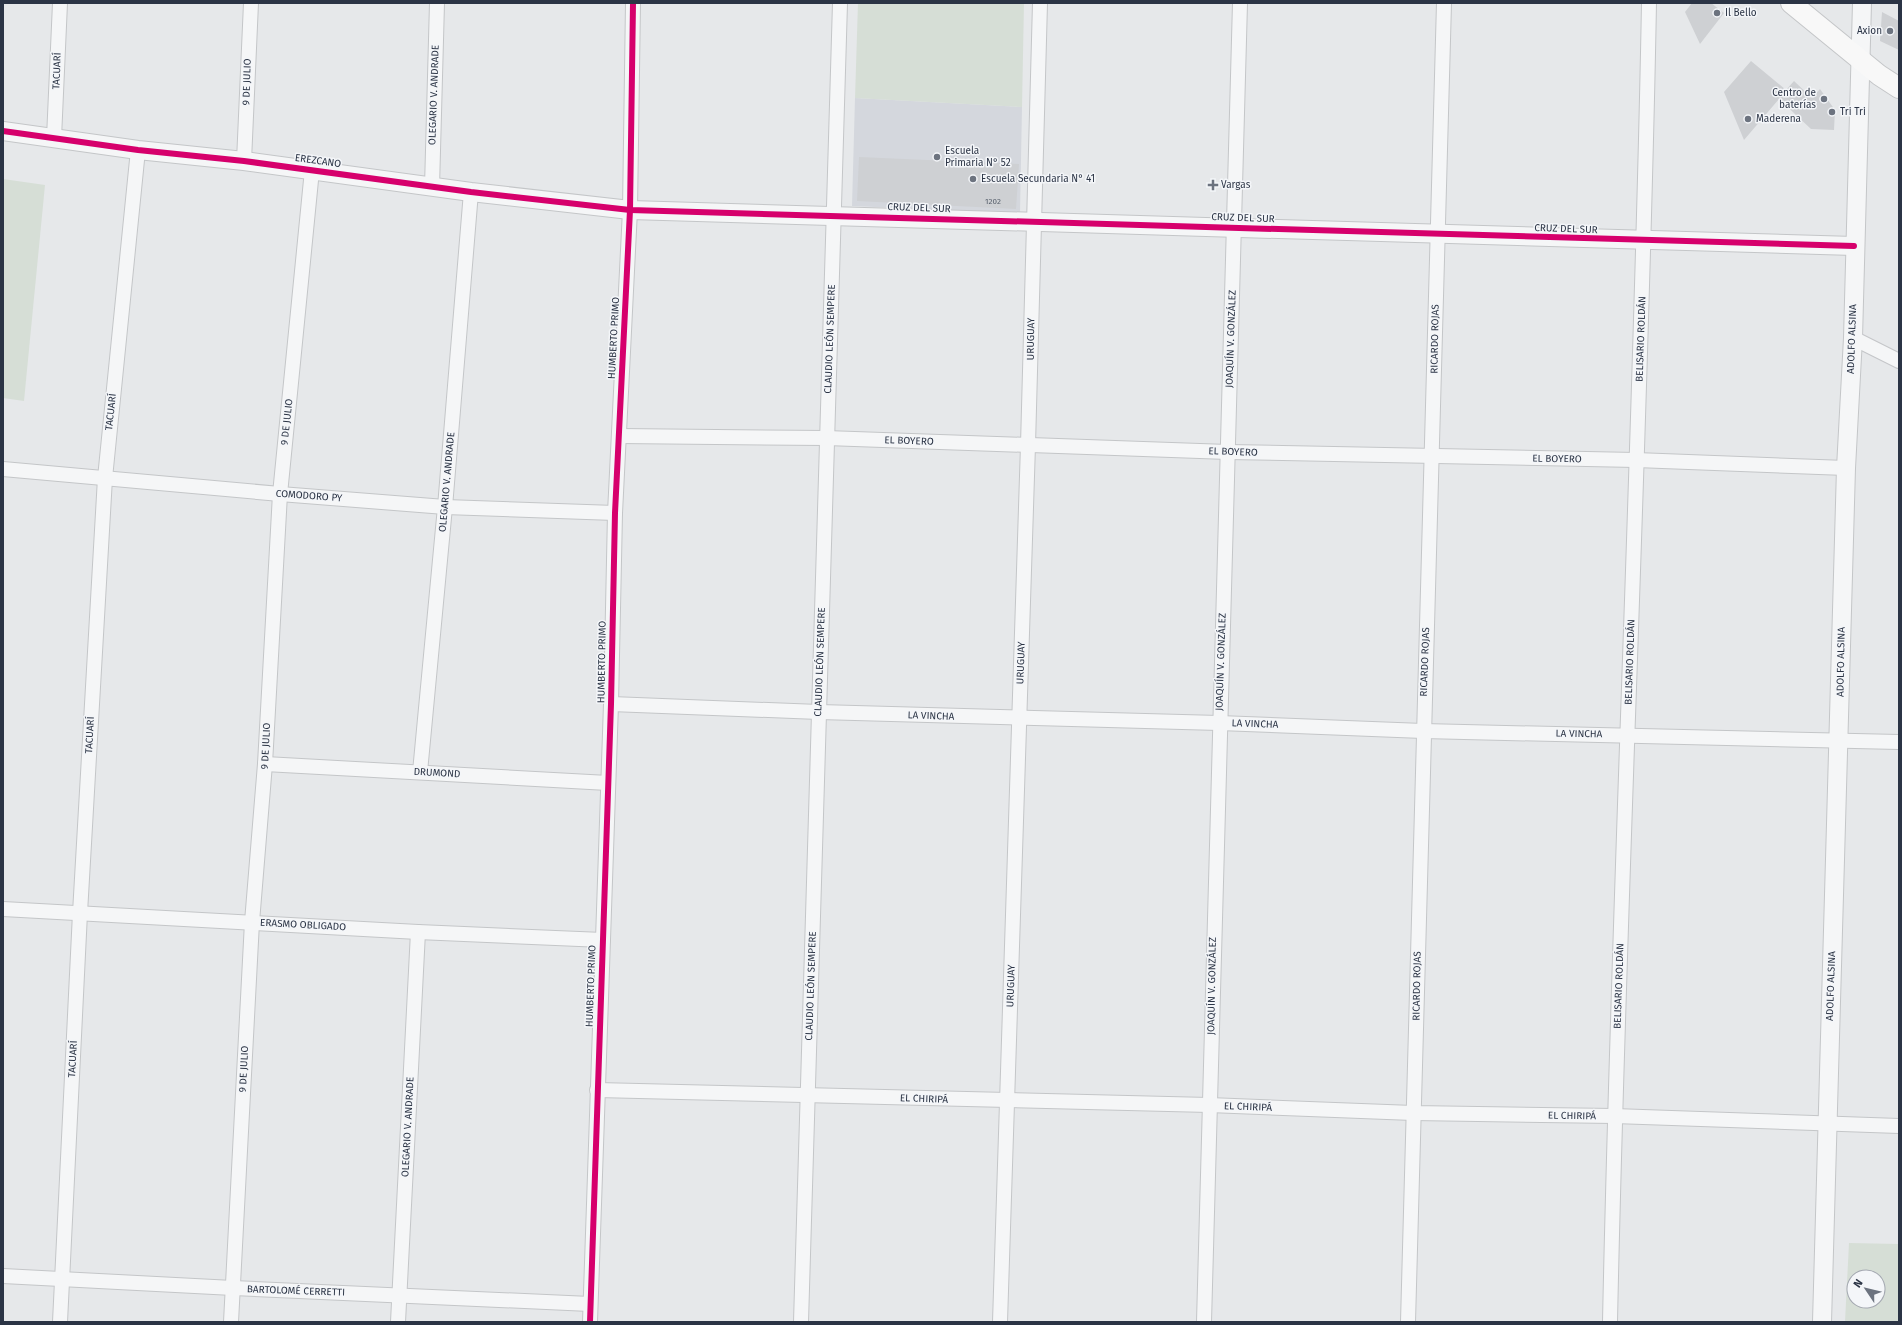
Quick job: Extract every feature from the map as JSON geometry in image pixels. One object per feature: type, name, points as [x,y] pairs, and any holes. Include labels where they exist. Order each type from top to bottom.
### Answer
[{"type":"main road","points":[[1791,3],[1861,61],[1899,88]]},
{"type":"street","name":"TACUARÍ","points":[[54,138],[60,3]]},
{"type":"street","name":"9 DE JULIO","points":[[244,161],[251,3]]},
{"type":"street","name":"OLEGARIO V. ANDRADE","points":[[432,186],[437,3]]},
{"type":"street","name":"HUMBERTO PRIMO","points":[[590,1322],[616,513],[630,210],[633,3]]},
{"type":"street","name":"CLAUDIO LEÓN SEMPERE","points":[[801,1322],[840,3]]},
{"type":"street","name":"URUGUAY","points":[[1000,1322],[1028,445],[1040,3]]},
{"type":"street","name":"JOAQUÍN V. GONZÁLEZ","points":[[1204,1322],[1219,723],[1240,3]]},
{"type":"street","name":"RICARDO ROJAS","points":[[1408,1322],[1423,731],[1433,456],[1444,3]]},
{"type":"street","name":"BELISARIO ROLDÁN","points":[[1610,1322],[1614,1116],[1636,460],[1645,241],[1649,3]]},
{"type":"street","name":"ADOLFO ALSINA","points":[[1822,1322],[1840,741],[1846,468],[1853,338],[1854,246],[1862,3]]},
{"type":"street","name":"EREZCANO","points":[[3,131],[138,150],[244,161],[471,192],[630,210]]},
{"type":"street","name":"TACUARÍ","points":[[60,1322],[80,913],[105,478],[138,150]]},
{"type":"street","name":"9 DE JULIO","points":[[231,1322],[252,922],[265,764],[280,494],[312,170]]},
{"type":"street","name":"OLEGARIO V. ANDRADE","points":[[420,772],[445,506],[471,192]]},
{"type":"street","name":"CRUZ DEL SUR","points":[[630,210],[834,215],[1438,235],[1854,246]]},
{"type":"street","points":[[1853,338],[1899,361]]},
{"type":"street","name":"EL BOYERO","points":[[619,436],[826,438],[1228,452],[1636,460],[1846,468]]},
{"type":"street","name":"COMODORO PY","points":[[3,469],[280,494],[445,506],[616,513]]},
{"type":"street","name":"LA VINCHA","points":[[611,704],[1019,719],[1219,723],[1423,731],[1899,742]]},
{"type":"street","name":"DRUMOND","points":[[265,764],[608,783]]},
{"type":"street","name":"ERASMO OBLIGADO","points":[[3,909],[418,932],[603,940]]},
{"type":"street","name":"OLEGARIO V. ANDRADE","points":[[398,1322],[418,932]]},
{"type":"street","name":"EL CHIRIPÁ","points":[[597,1090],[1209,1105],[1413,1113],[1614,1116],[1899,1126]]},
{"type":"street","name":"BARTOLOMÉ CERRETTI","points":[[3,1276],[590,1304]]},
{"type":"shaded area","points":[[858,3],[1024,3],[1022,107],[855,98]]},
{"type":"shaded area","name":"Escuela Primaria N° 52","points":[[855,98],[1022,107],[1020,213],[852,206]]},
{"type":"shaded area","points":[[3,179],[45,185],[24,401],[3,398]]},
{"type":"shaded area","points":[[1849,1243],[1899,1244],[1899,1322],[1845,1322],[1846,1302],[1846,1309],[1886,1309],[1886,1269],[1848,1269]]},
{"type":"building","points":[[1692,3],[1711,3],[1724,13],[1700,44],[1685,12]]},
{"type":"building","name":"Axion","points":[[1882,12],[1899,21],[1899,50],[1880,41]]},
{"type":"building","name":"Maderena","points":[[1751,61],[1786,90],[1794,81],[1812,98],[1820,89],[1835,110],[1834,130],[1811,129],[1779,99],[1744,140],[1724,92]]},
{"type":"building","points":[[859,157],[1019,164],[1016,209],[857,201]]},
{"type":"cycle path","points":[[590,1322],[611,704],[615,513],[630,210],[633,3]]},
{"type":"cycle path","points":[[3,131],[138,150],[244,161],[471,192],[630,210],[1854,246]]},
{"type":"place","name":"Il Bello","points":[[1717,13]]},
{"type":"place","name":"Axion","points":[[1890,31]]},
{"type":"place","name":"Centro de baterías","points":[[1824,99]]},
{"type":"place","name":"Tri Tri","points":[[1832,112]]},
{"type":"place","name":"Maderena","points":[[1748,119]]},
{"type":"place","name":"Escuela Primaria N° 52","points":[[937,157]]},
{"type":"place","name":"Escuela Secundaria N° 41","points":[[973,179]]},
{"type":"place","name":"Vargas","points":[[1213,185]]}]
